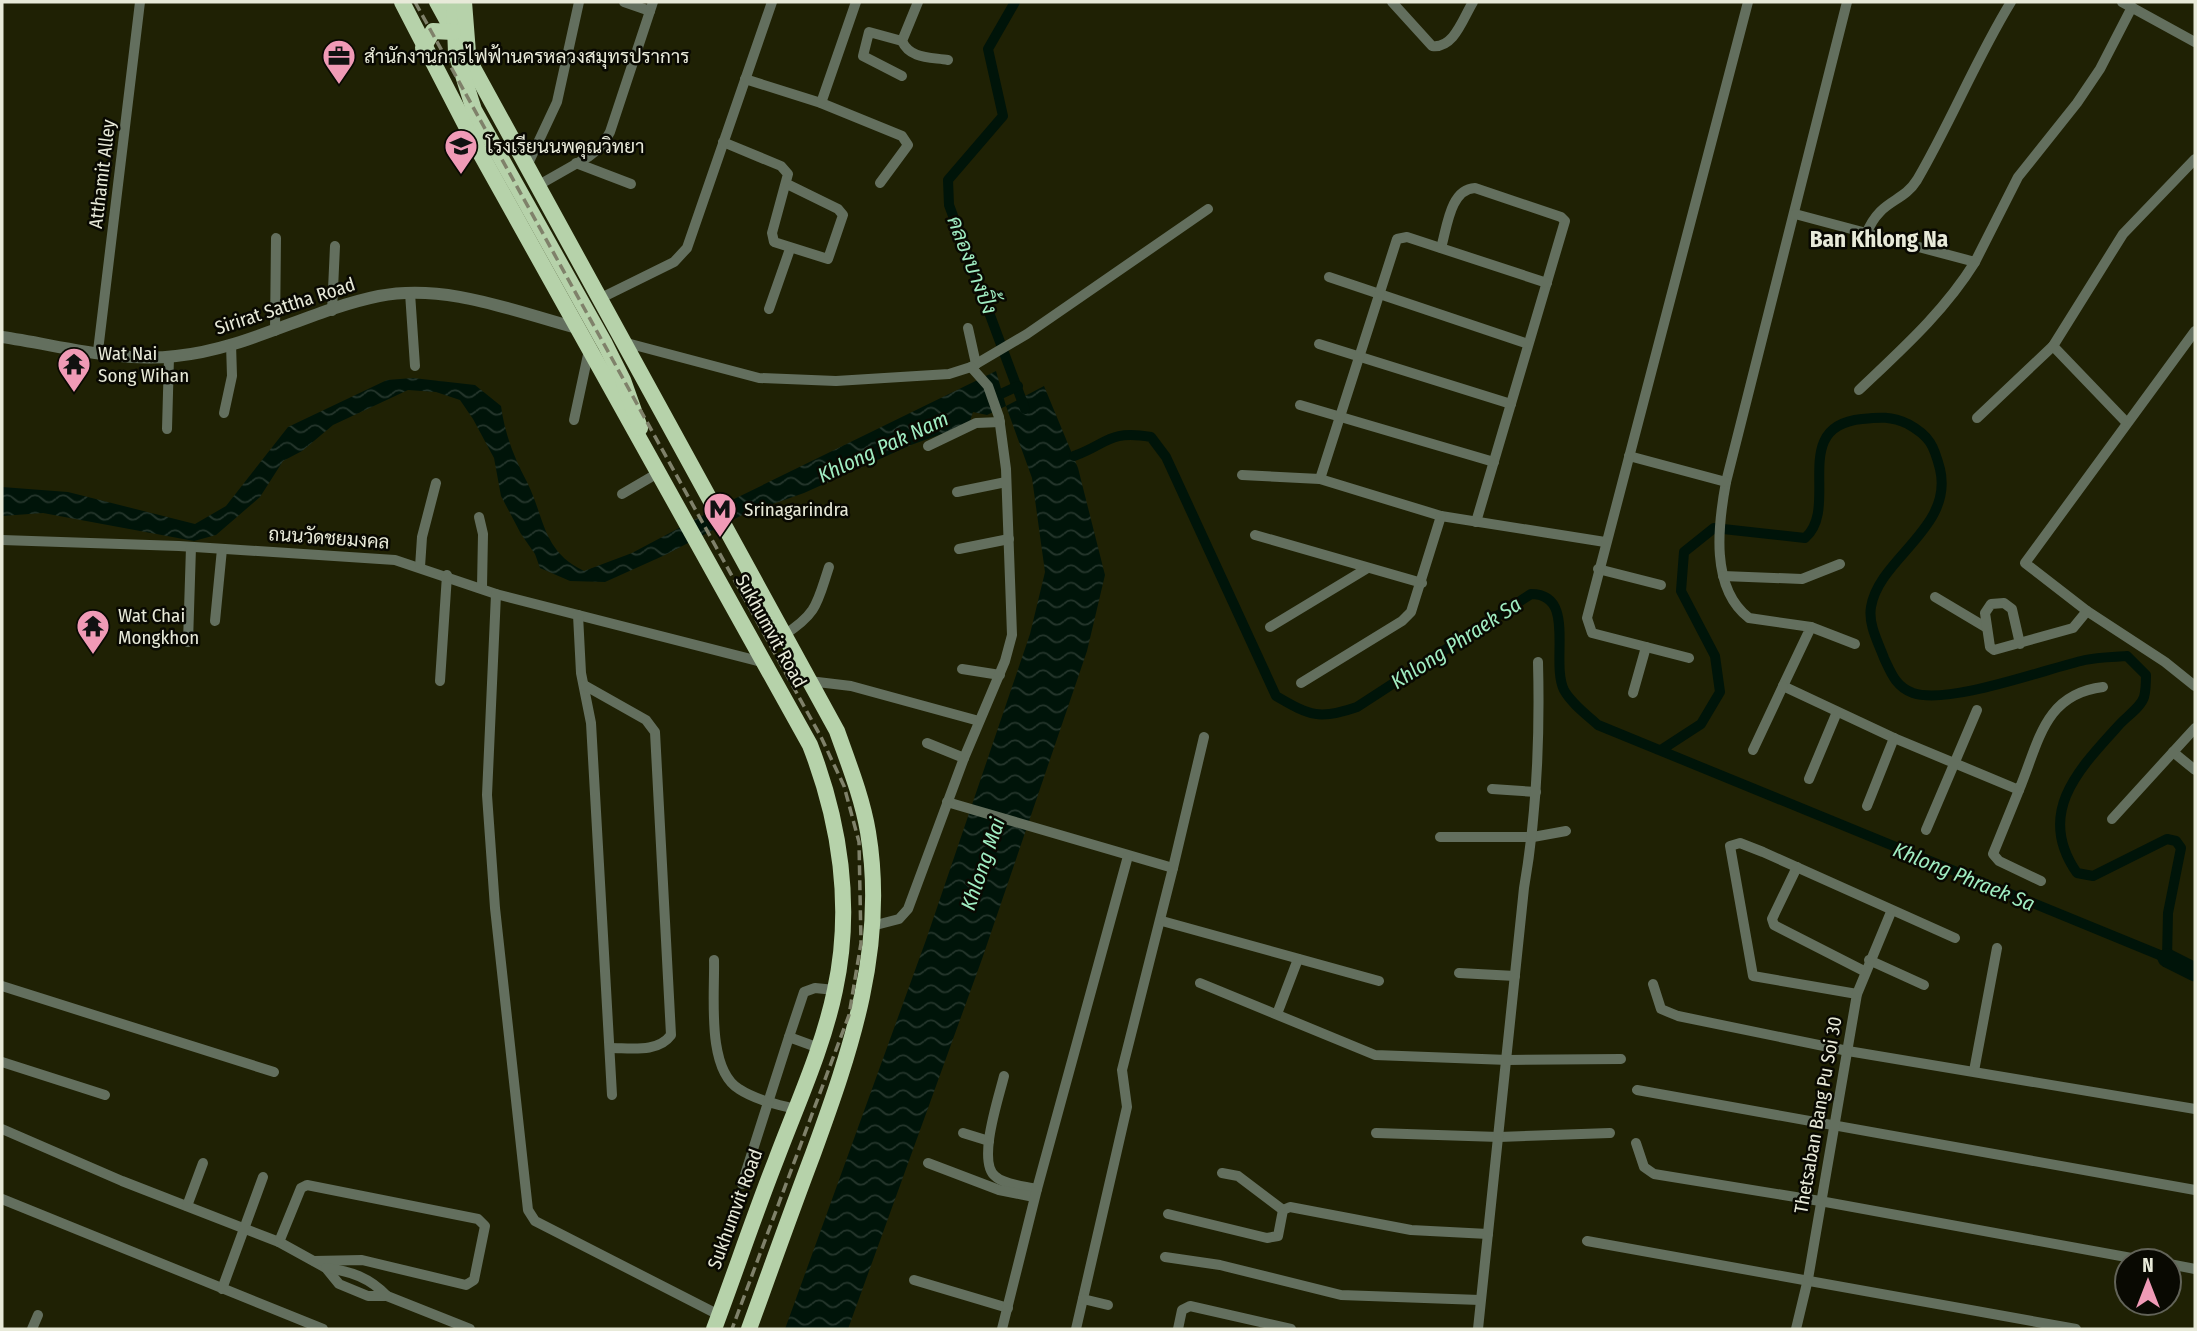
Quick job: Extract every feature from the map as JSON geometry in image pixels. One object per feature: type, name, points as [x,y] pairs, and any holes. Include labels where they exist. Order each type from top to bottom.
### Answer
[{"type":"highway","name":"Sukhumvit Road","points":[[402,2],[423,48],[576,328],[810,745],[825,784],[835,823],[843,906],[835,990],[819,1048],[717,1322]]},
{"type":"highway","name":"Sukhumvit Road","points":[[437,2],[836,731],[860,792],[869,835],[872,926],[864,998],[855,1036],[749,1329]]},
{"type":"highway","points":[[454,2],[456,53],[474,110],[605,344],[631,400],[647,454]]},
{"type":"highway","points":[[464,2],[470,62]]},
{"type":"highway","points":[[423,48],[433,31],[453,32]]},
{"type":"street","name":"Atthamit Alley","points":[[98,351],[140,2]]},
{"type":"street","points":[[527,166],[558,102],[579,2]]},
{"type":"street","points":[[537,186],[601,146],[610,132],[651,6],[624,2]]},
{"type":"street","points":[[599,299],[681,256],[687,248],[772,2]]},
{"type":"street","points":[[821,103],[856,2]]},
{"type":"street","points":[[918,2],[902,41],[906,50],[915,55],[948,60]]},
{"type":"street","points":[[1392,2],[1432,46],[1438,47],[1450,40],[1470,6],[1458,2]]},
{"type":"street","points":[[1689,658],[1589,630],[1587,618],[1748,2]]},
{"type":"street","points":[[1847,2],[1726,482],[1720,512],[1720,541],[1723,576],[1741,612],[1749,618],[1811,627],[1855,644]]},
{"type":"street","points":[[1866,234],[1878,211],[1916,183],[1974,66],[2011,2]]},
{"type":"street","points":[[1859,390],[1926,327],[1960,286],[2018,177],[2077,103],[2100,69],[2127,4],[2195,42]]},
{"type":"street","points":[[902,41],[869,32],[863,56],[902,76]]},
{"type":"street","points":[[745,79],[821,103],[895,131],[908,145],[880,183]]},
{"type":"street","points":[[723,142],[780,166],[788,174],[771,238],[790,249],[828,259],[843,215],[838,209],[787,184]]},
{"type":"street","points":[[1977,418],[2053,346],[2123,234],[2195,159]]},
{"type":"street","points":[[576,163],[631,184]]},
{"type":"street","points":[[1441,248],[1457,195],[1467,189],[1475,188],[1561,216],[1565,225],[1476,522]]},
{"type":"street","points":[[622,342],[759,378],[790,380],[934,377],[976,366],[1208,209]]},
{"type":"street","points":[[1795,214],[1975,262]]},
{"type":"street","points":[[1320,479],[1397,239],[1407,237],[1547,283]]},
{"type":"street","points":[[275,331],[276,238]]},
{"type":"street","points":[[332,311],[335,247]]},
{"type":"street","points":[[769,309],[790,249]]},
{"type":"street","points":[[1329,277],[1528,344]]},
{"type":"street","name":"Sirirat Sattha Road","points":[[2,337],[143,357],[169,357],[231,344],[377,297],[410,293],[467,299],[576,328]]},
{"type":"street","points":[[410,293],[415,366]]},
{"type":"street","points":[[872,926],[904,916],[964,758],[1000,675],[1012,635],[1006,482],[999,419],[988,386],[976,366],[968,328]]},
{"type":"street","points":[[2195,331],[2025,563],[2087,611],[2165,662],[2195,686]]},
{"type":"street","points":[[224,413],[232,376],[231,344]]},
{"type":"street","points":[[1319,344],[1511,404]]},
{"type":"street","points":[[2053,346],[2126,422]]},
{"type":"street","points":[[574,420],[589,350]]},
{"type":"street","points":[[167,429],[169,357]]},
{"type":"street","points":[[1300,405],[1493,462]]},
{"type":"street","points":[[928,446],[976,423],[999,419]]},
{"type":"street","points":[[1629,456],[1726,482]]},
{"type":"street","points":[[622,495],[658,473]]},
{"type":"street","points":[[1241,475],[1320,479],[1441,516],[1605,542]]},
{"type":"street","points":[[957,492],[1006,482]]},
{"type":"street","points":[[420,566],[422,537],[436,483]]},
{"type":"street","points":[[1301,682],[1402,621],[1416,604],[1441,516]]},
{"type":"street","points":[[479,517],[483,534],[482,587]]},
{"type":"street","points":[[1255,535],[1422,583]]},
{"type":"street","points":[[960,549],[1009,539]]},
{"type":"street","name":"ถนนวัดชยมงคล","points":[[2,540],[380,558],[420,566],[496,594],[766,663]]},
{"type":"street","points":[[188,642],[191,547]]},
{"type":"street","points":[[215,621],[222,549]]},
{"type":"street","points":[[1723,576],[1802,579],[1840,564]]},
{"type":"street","points":[[784,635],[808,618],[814,610],[829,567]]},
{"type":"street","points":[[1270,627],[1366,569]]},
{"type":"street","points":[[1598,569],[1661,585]]},
{"type":"street","points":[[440,681],[447,575]]},
{"type":"street","points":[[496,594],[487,795],[495,908],[526,1199],[534,1221],[717,1322]]},
{"type":"street","points":[[1935,597],[1987,628]]},
{"type":"street","points":[[2020,644],[2012,609],[1997,602],[1987,609],[1987,628],[1992,649],[2020,644],[2073,628],[2087,611]]},
{"type":"street","points":[[578,615],[583,685],[591,723],[612,1096]]},
{"type":"street","points":[[1753,750],[1811,627]]},
{"type":"street","points":[[1633,693],[1646,647]]},
{"type":"street","points":[[1478,1329],[1515,976],[1533,837],[1540,739],[1538,662]]},
{"type":"street","points":[[962,669],[1000,675]]},
{"type":"street","points":[[808,680],[851,686],[979,721]]},
{"type":"street","points":[[583,685],[646,720],[655,732],[671,1035],[665,1044],[656,1047],[610,1048]]},
{"type":"street","points":[[1783,686],[1894,738],[2019,790]]},
{"type":"street","points":[[2041,881],[1999,862],[1993,854],[2057,705],[2073,694],[2103,687]]},
{"type":"street","points":[[1926,830],[1977,709]]},
{"type":"street","points":[[1809,779],[1837,712]]},
{"type":"street","points":[[2112,819],[2195,728]]},
{"type":"street","points":[[1076,1329],[1128,1107],[1122,1070],[1162,921],[1205,737]]},
{"type":"street","points":[[1867,806],[1894,738]]},
{"type":"street","points":[[927,743],[964,758]]},
{"type":"street","points":[[2173,752],[2195,770]]},
{"type":"street","points":[[1492,789],[1536,792]]},
{"type":"street","points":[[947,802],[1173,868]]},
{"type":"street","points":[[1440,837],[1533,837],[1566,831]]},
{"type":"street","points":[[1857,994],[1753,976],[1730,846],[1740,843],[1891,912],[1955,937]]},
{"type":"street","points":[[1003,1329],[1036,1193],[1128,856]]},
{"type":"street","points":[[1797,867],[1772,919],[1774,925],[1867,966],[1924,985]]},
{"type":"street","name":"Thetsaban Bang Pu Soi 30","points":[[1796,1329],[1808,1279],[1857,994],[1891,912]]},
{"type":"street","points":[[1162,921],[1379,981]]},
{"type":"street","points":[[1974,1071],[1997,948]]},
{"type":"street","points":[[1277,1014],[1298,959]]},
{"type":"street","points":[[714,960],[719,1062],[729,1081],[738,1089],[795,1109]]},
{"type":"street","points":[[1459,973],[1515,976]]},
{"type":"street","points":[[1200,983],[1375,1055],[1508,1060],[1621,1059]]},
{"type":"street","points":[[1653,984],[1661,1009],[1678,1016],[1848,1051],[2195,1110]]},
{"type":"street","points":[[2,986],[274,1072]]},
{"type":"street","points":[[742,1184],[804,992],[815,988],[835,990]]},
{"type":"street","points":[[789,1037],[819,1048]]},
{"type":"street","points":[[2,1062],[105,1095]]},
{"type":"street","points":[[1004,1076],[989,1141],[988,1160],[993,1175],[1036,1193]]},
{"type":"street","points":[[1637,1090],[2195,1190]]},
{"type":"street","points":[[2,1129],[187,1206],[245,1226],[326,1268],[339,1284],[368,1296],[387,1296],[470,1329]]},
{"type":"street","points":[[963,1133],[989,1141]]},
{"type":"street","points":[[1376,1133],[1499,1137],[1610,1133]]},
{"type":"street","points":[[1636,1143],[1644,1167],[1654,1174],[1820,1201],[2113,1255]]},
{"type":"street","points":[[187,1206],[203,1163]]},
{"type":"street","points":[[928,1163],[999,1190],[1036,1193]]},
{"type":"street","points":[[1222,1173],[1238,1176],[1283,1210]]},
{"type":"street","points":[[222,1289],[263,1177]]},
{"type":"street","points":[[279,1242],[301,1188],[307,1185],[478,1219],[485,1226],[474,1280],[466,1285],[362,1260],[314,1261]]},
{"type":"street","points":[[2,1199],[323,1329]]},
{"type":"street","points":[[1283,1210],[1290,1207],[1411,1230],[1488,1234]]},
{"type":"street","points":[[1168,1214],[1274,1238],[1278,1236],[1283,1210]]},
{"type":"street","points":[[1587,1241],[2076,1329]]},
{"type":"street","points":[[1165,1257],[1220,1265],[1341,1295],[1480,1300]]},
{"type":"street","points":[[326,1268],[348,1270],[375,1283],[387,1296]]},
{"type":"street","points":[[914,1280],[1008,1308]]},
{"type":"street","points":[[1083,1299],[1108,1305]]},
{"type":"street","points":[[1178,1329],[1182,1310],[1190,1306],[1291,1329]]},
{"type":"street","points":[[32,1329],[38,1315]]},
{"type":"water","points":[[996,371],[1006,406],[987,415],[973,412],[969,424],[911,445],[804,493],[744,514],[665,555],[605,582],[570,581],[540,568],[535,554],[501,496],[494,458],[473,419],[460,400],[436,392],[408,390],[333,425],[302,451],[283,461],[260,497],[216,535],[194,541],[43,513],[2,516],[2,487],[68,492],[195,524],[226,506],[288,427],[387,380],[413,378],[475,385],[501,406],[511,446],[552,544],[570,563],[584,571],[632,553],[730,501]]},
{"type":"water","name":"Khlong Mai","points":[[1044,386],[1078,468],[1105,575],[1087,651],[982,959],[848,1329],[785,1329],[926,940],[1030,634],[1045,572],[1032,478],[1006,406]]},
{"type":"waterway","name":"คลองบางปิ้ง","points":[[1015,2],[988,49],[1003,116],[948,180],[949,205],[1025,409]]},
{"type":"waterway","name":"Khlong Pak Nam","points":[[990,399],[1018,386]]},
{"type":"waterway","points":[[1074,456],[1117,437],[1151,437],[1166,457],[1276,696],[1298,708],[1324,715],[1357,707],[1531,594],[1545,597],[1554,605],[1558,617],[1560,678],[1564,690],[1598,725],[2167,958],[2168,913],[2181,848],[2176,841],[2167,839],[2093,876],[2077,873],[2065,851],[2060,831],[2061,811],[2067,793],[2090,758],[2142,701],[2146,675],[2127,656],[2100,658],[1973,690],[1929,695],[1907,690],[1898,683],[1889,669],[1872,626],[1871,607],[1877,589],[1887,573],[1926,526],[1936,509],[1941,490],[1940,469],[1930,442],[1902,421],[1885,418],[1862,419],[1840,425],[1827,436],[1821,452],[1819,507],[1815,524],[1805,538],[1714,528],[1684,552],[1681,591],[1715,656],[1720,692],[1701,724],[1661,750]]},
{"type":"waterway","name":"Khlong Phraek Sa","points":[[2167,958],[2195,972]]},
{"type":"railway","points":[[415,2],[821,737],[844,786],[859,842],[861,943],[849,1015],[732,1329]]},
{"type":"place","name":"สำนักงานการไฟฟ้านครหลวงสมุทรปราการ","points":[[339,86]]},
{"type":"place","name":"โรงเรียนนพคุณวิทยา","points":[[461,176]]},
{"type":"place","name":"Wat Nai Song Wihan","points":[[74,394]]},
{"type":"place","name":"Srinagarindra","points":[[720,539]]},
{"type":"place","name":"Wat Chai Mongkhon","points":[[93,656]]},
{"type":"district","name":"Ban Khlong Na","points":[[1879,239]]}]
